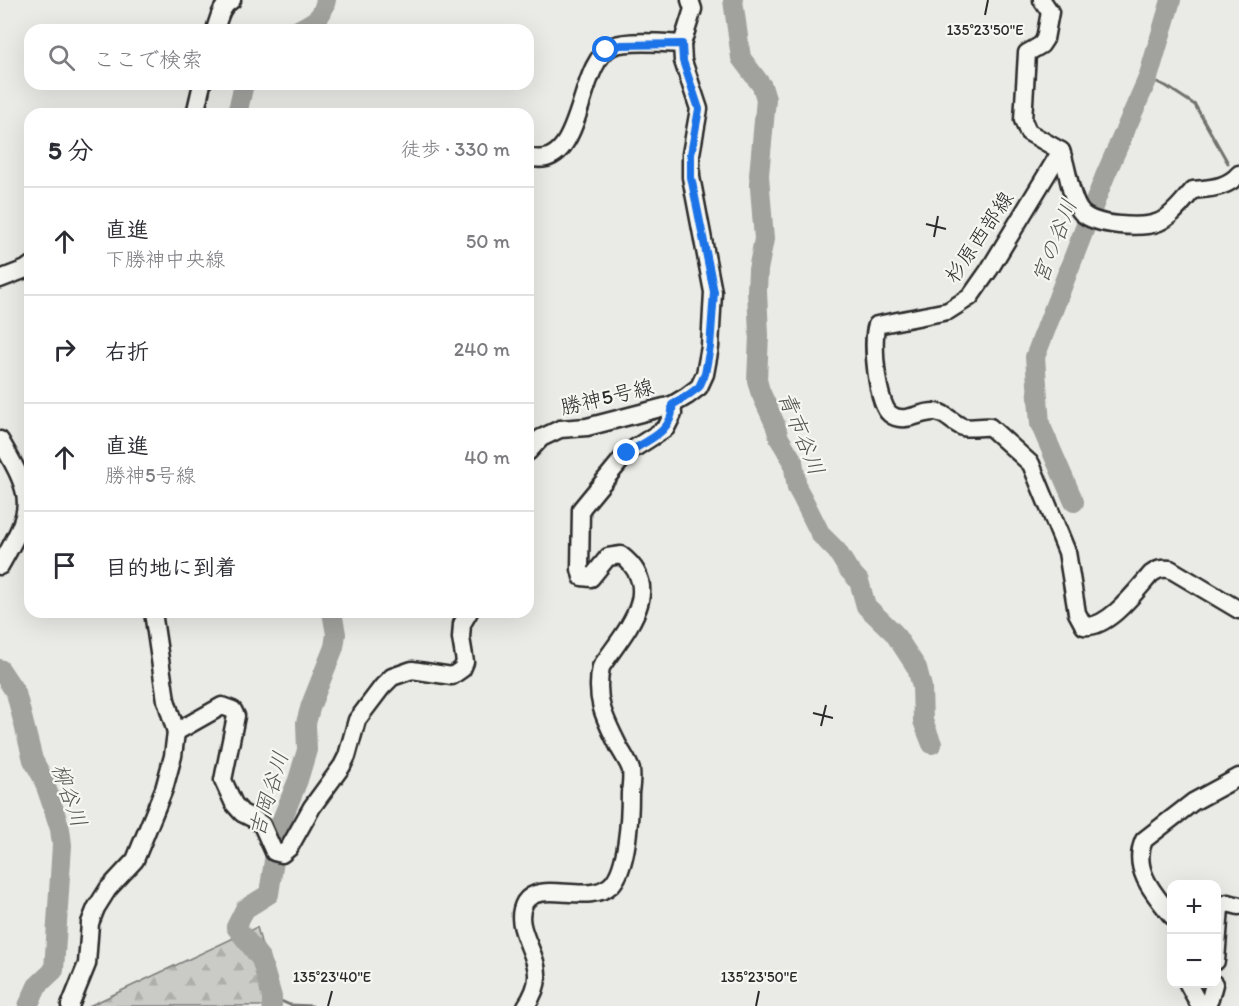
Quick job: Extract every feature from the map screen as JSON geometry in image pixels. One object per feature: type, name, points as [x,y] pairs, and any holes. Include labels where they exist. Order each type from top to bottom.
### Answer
[{"type":"street","points":[[217,24],[226,3],[232,0]]},
{"type":"street","points":[[672,405],[699,387],[705,374],[711,338],[714,292],[691,177],[691,154],[699,109],[683,61],[682,44],[693,9],[690,0]]},
{"type":"street","points":[[1042,0],[1050,12],[1048,26],[1041,45],[1027,53],[1023,120],[1028,132],[1061,151],[1071,190],[1081,212],[1098,222],[1126,225],[1160,222],[1193,190],[1223,186],[1233,182],[1239,174]]},
{"type":"street","points":[[534,158],[544,160],[554,156],[561,148],[576,118],[594,68],[606,50],[621,45],[682,44]]},
{"type":"street","points":[[196,108],[201,90]]},
{"type":"street","name":"杉原西部線","points":[[1061,151],[989,270],[970,297],[948,311],[877,325],[875,340],[878,382],[883,405],[890,414],[900,419],[934,411],[941,413],[952,423],[966,428],[990,428],[1031,464],[1067,552],[1076,605],[1084,626],[1092,627],[1103,622],[1151,574],[1163,568],[1170,569],[1239,610]]},
{"type":"street","points":[[0,279],[24,270]]},
{"type":"street","name":"勝神5号線","points":[[526,1006],[533,996],[538,976],[534,957],[521,924],[524,904],[532,894],[540,892],[576,895],[594,893],[611,885],[624,859],[630,815],[631,771],[604,717],[599,676],[606,659],[636,615],[642,591],[636,568],[621,555],[608,556],[591,578],[582,577],[580,508],[627,453],[666,428],[673,414],[672,405],[587,427],[560,429],[541,438],[534,446]]},
{"type":"street","points":[[0,440],[24,485]]},
{"type":"street","points":[[0,566],[22,526],[24,517]]},
{"type":"street","points":[[70,1006],[87,964],[90,923],[96,908],[108,889],[135,860],[164,789],[172,756],[176,732],[166,700],[154,618]]},
{"type":"street","points":[[176,732],[222,706],[233,710],[236,716],[223,780],[234,804],[242,813],[262,825],[278,853],[289,848],[312,807],[342,766],[357,720],[382,687],[392,677],[412,670],[452,676],[462,669],[465,662],[462,652],[462,624],[466,618]]},
{"type":"street","points":[[1167,909],[1152,892],[1144,877],[1140,849],[1144,840],[1193,802],[1239,777]]},
{"type":"street","points":[[1218,934],[1220,907],[1228,903],[1239,906]]},
{"type":"street","points":[[1190,988],[1200,1006]]},
{"type":"street","points":[[1206,1006],[1213,988]]},
{"type":"green space","points":[[257,927],[278,1006],[89,1006]]},
{"type":"waterway","name":"吉岡谷川","points":[[310,24],[322,12],[326,0]]},
{"type":"waterway","name":"青市谷川","points":[[733,0],[741,58],[762,86],[766,99],[759,175],[764,239],[758,270],[757,380],[779,438],[793,461],[797,488],[821,535],[837,551],[859,581],[866,606],[894,633],[917,668],[922,687],[923,721],[932,744]]},
{"type":"waterway","name":"宮の谷川","points":[[1074,502],[1040,424],[1035,357],[1105,176],[1148,78],[1171,0]]},
{"type":"waterway","points":[[1148,78],[1166,86],[1195,105],[1228,163]]},
{"type":"waterway","name":"吉岡谷川","points":[[238,108],[243,90]]},
{"type":"waterway","name":"吉岡谷川","points":[[272,1006],[272,997],[261,959],[236,927],[245,909],[269,894],[279,827],[307,750],[306,723],[334,647],[336,634],[333,618]]},
{"type":"waterway","name":"柳谷川","points":[[0,669],[16,693],[33,760],[43,778],[53,807],[62,845],[54,970],[37,986],[28,1006]]},
{"type":"waterway","points":[[272,997],[290,1005],[312,1006]]},
{"type":"route","points":[[606,50],[616,45],[682,44],[683,61],[699,109],[691,154],[691,177],[714,292],[710,347],[705,374],[699,387],[672,405],[673,414],[666,428],[627,453]]}]
